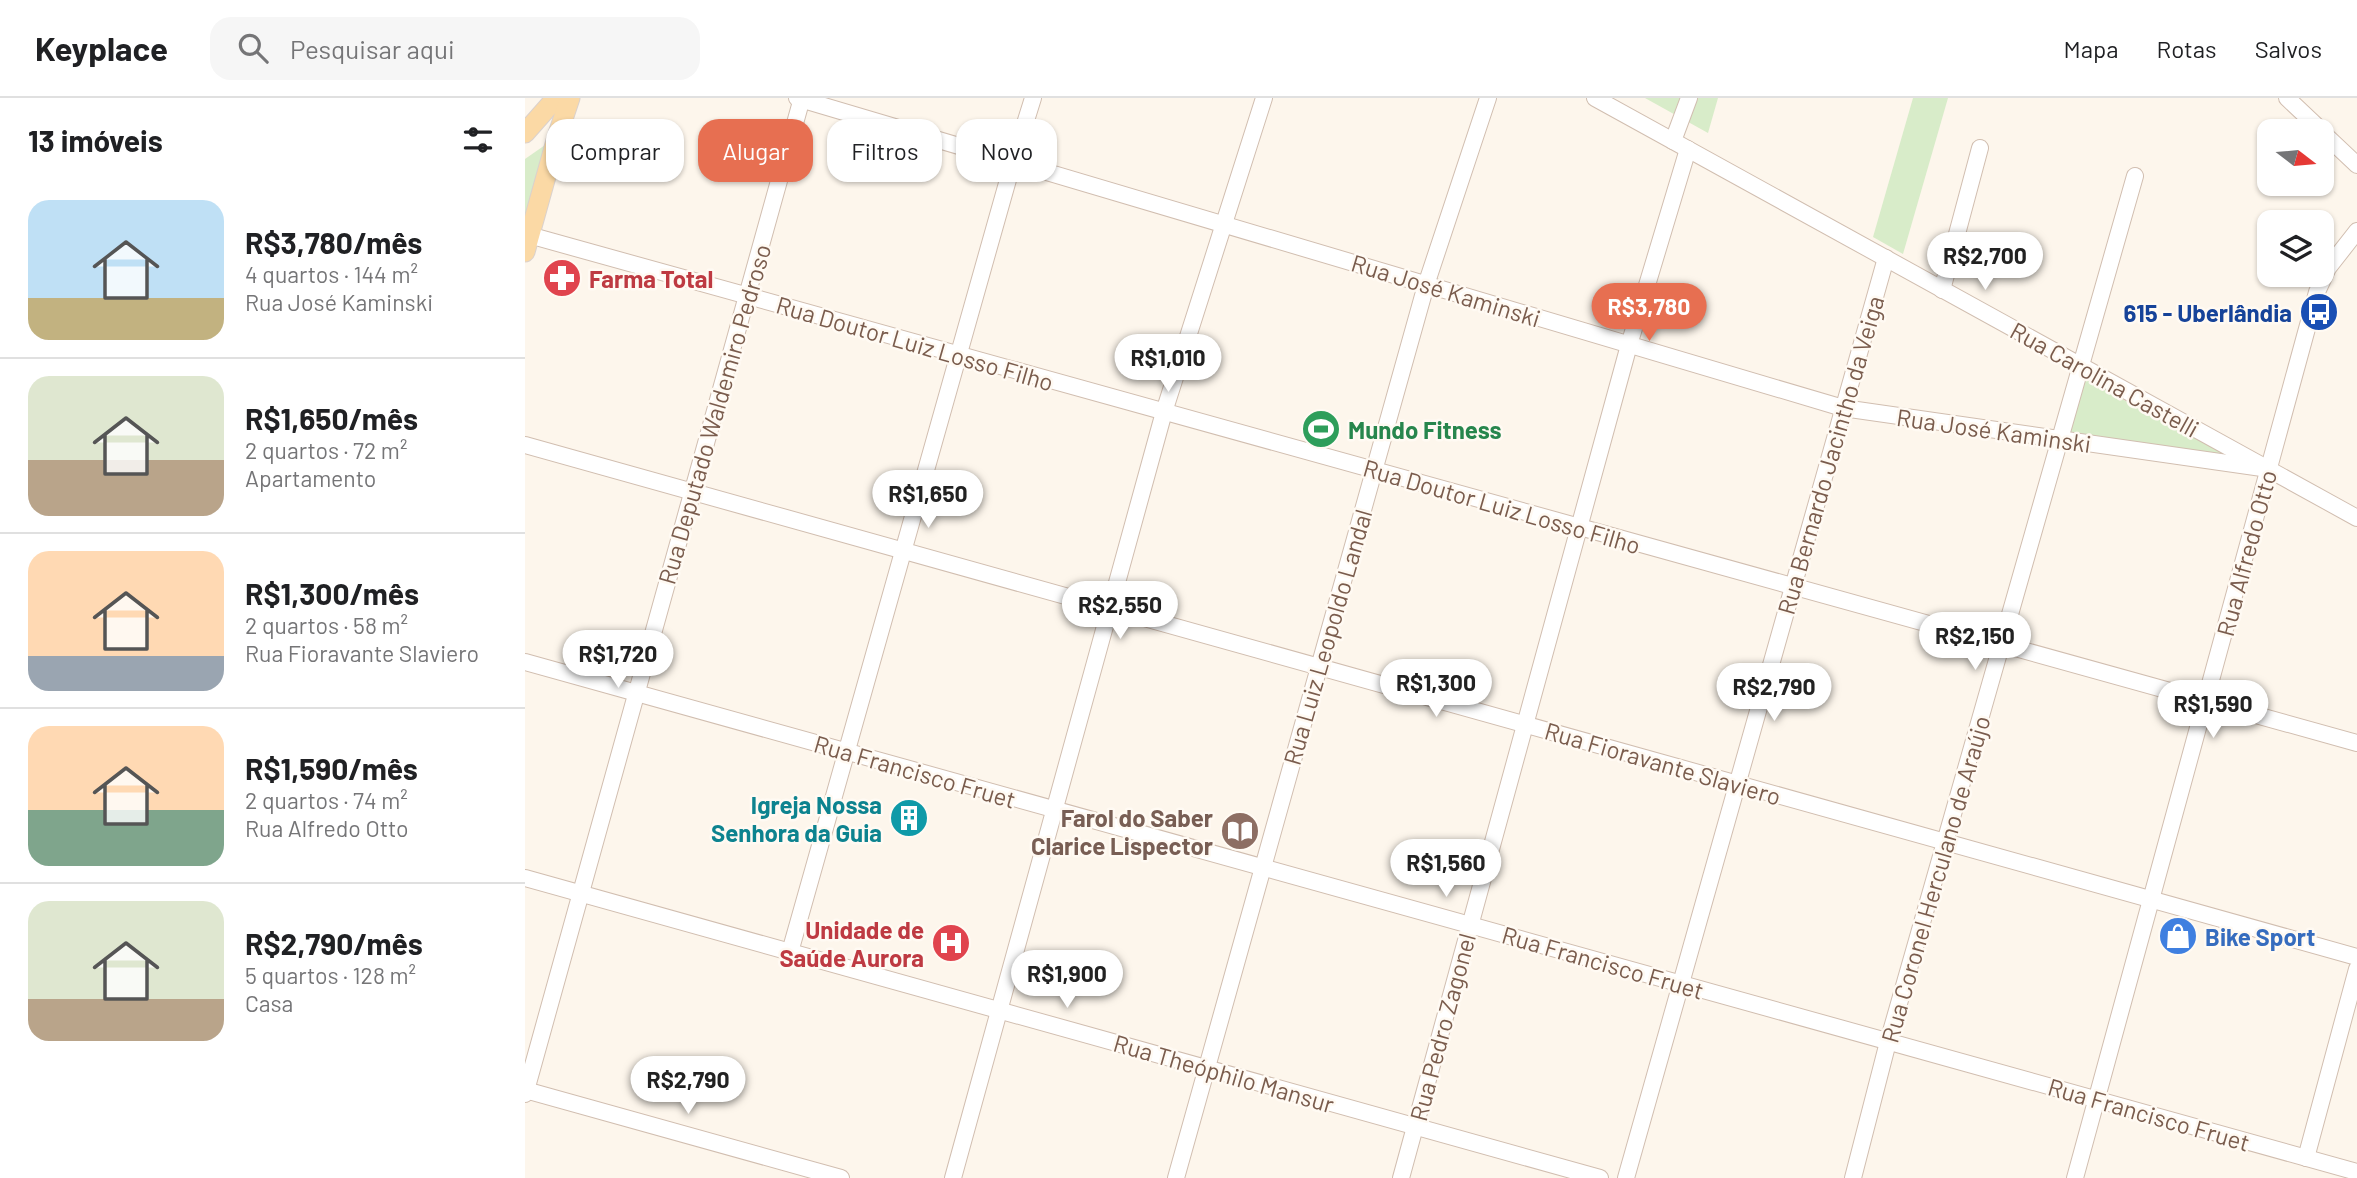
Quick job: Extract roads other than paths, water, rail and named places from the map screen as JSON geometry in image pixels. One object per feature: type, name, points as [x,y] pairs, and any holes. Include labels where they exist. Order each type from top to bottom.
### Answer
[{"type":"main road","points":[[525,135],[556,98]]},
{"type":"main road","points":[[563,119],[570,98]]},
{"type":"main road","points":[[525,135],[546,133]]},
{"type":"main road","points":[[527,241],[546,175]]},
{"type":"street","name":"Rua José Kaminski","points":[[800,98],[956,145]]},
{"type":"street","name":"Rua Deputado Waldemiro Pedroso","points":[[525,1091],[800,98]]},
{"type":"street","points":[[1026,119],[1033,98]]},
{"type":"street","points":[[953,1178],[1164,412],[1264,98]]},
{"type":"street","name":"Rua Luiz Leopoldo Landal","points":[[1176,1178],[1426,285],[1488,98]]},
{"type":"street","name":"Rua Carolina Castelli","points":[[1595,98],[2357,518]]},
{"type":"street","points":[[1672,141],[1689,98]]},
{"type":"street","points":[[2287,98],[2309,119]]},
{"type":"street","points":[[2335,144],[2357,165]]},
{"type":"street","points":[[1942,289],[1980,148]]},
{"type":"street","name":"Rua Pedro Zagonel","points":[[1401,1178],[1629,345],[1688,149]]},
{"type":"street","name":"Rua José Kaminski","points":[[1057,175],[1843,408],[2269,469]]},
{"type":"street","name":"Rua Coronel Herculano de Araújo","points":[[1853,1178],[1888,1042],[2135,176]]},
{"type":"street","points":[[790,952],[1007,182]]},
{"type":"street","name":"Rua Alfredo Otto","points":[[2075,1178],[2316,292],[2328,268],[2357,231]]},
{"type":"street","name":"Rua Doutor Luiz Losso Filho","points":[[527,241],[747,296],[2357,743]]},
{"type":"street","name":"Rua Bernardo Jacintho da Veiga","points":[[1626,1178],[1886,258]]},
{"type":"street","name":"Rua Fioravante Slaviero","points":[[525,445],[2357,957]]},
{"type":"street","name":"Rua Francisco Fruet","points":[[525,662],[2357,1172]]},
{"type":"street","name":"Rua Theóphilo Mansur","points":[[525,878],[1600,1178]]},
{"type":"street","points":[[2306,1158],[2357,969]]},
{"type":"street","points":[[525,1091],[835,1177]]},
{"type":"place","name":"Farma Total","points":[[562,278]]},
{"type":"place","name":"615 - Uberlândia","points":[[2319,312]]},
{"type":"place","name":"Mundo Fitness","points":[[1321,429]]},
{"type":"place","name":"Igreja Nossa Senhora da Guia","points":[[909,818]]},
{"type":"place","name":"Farol do Saber Clarice Lispector","points":[[1240,831]]},
{"type":"place","name":"Bike Sport","points":[[2178,936]]},
{"type":"place","name":"Unidade de Saúde Aurora","points":[[951,943]]}]
